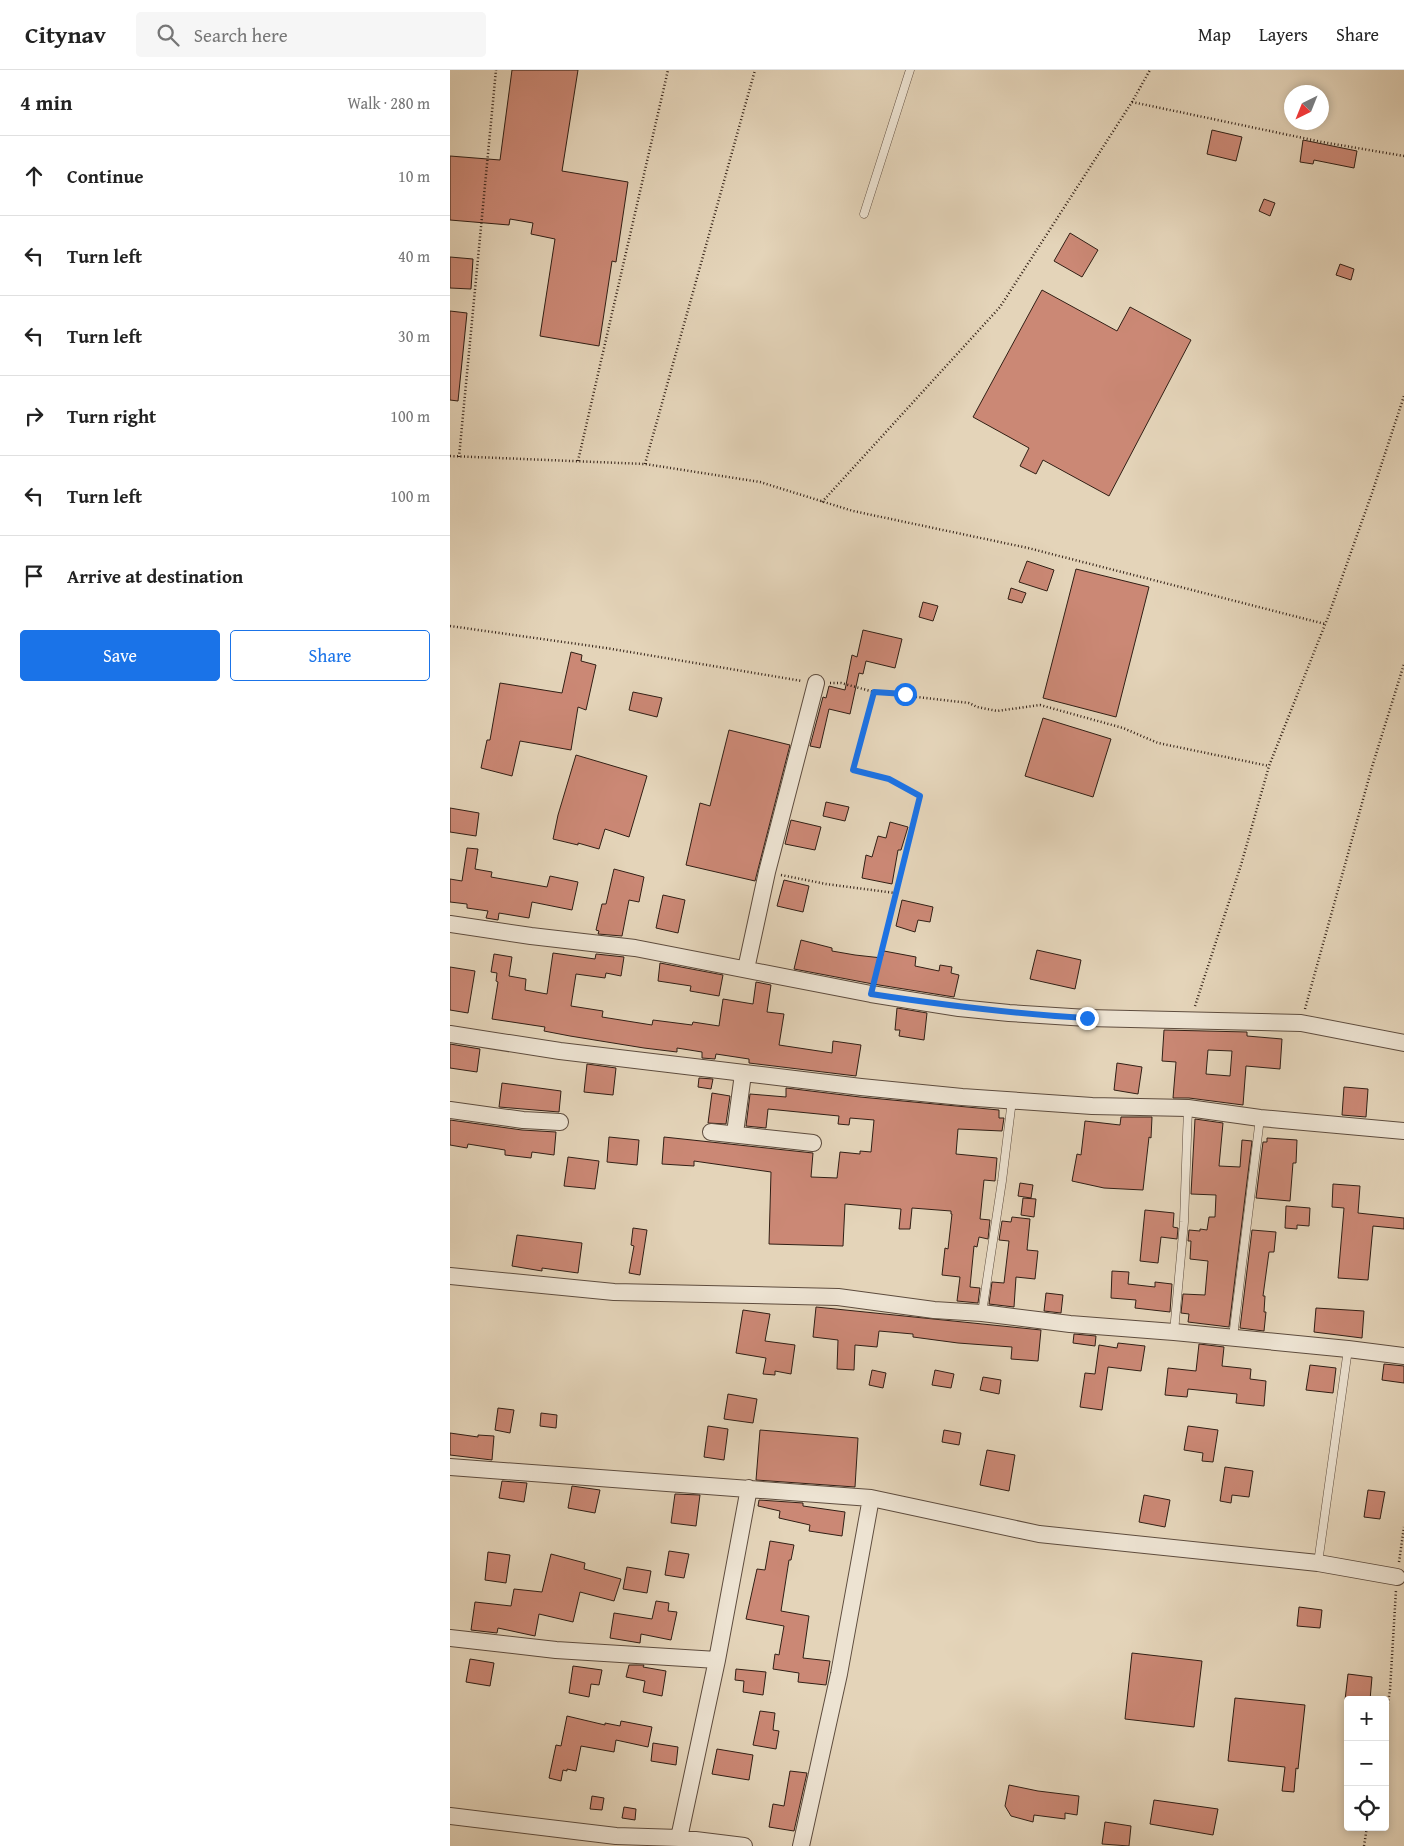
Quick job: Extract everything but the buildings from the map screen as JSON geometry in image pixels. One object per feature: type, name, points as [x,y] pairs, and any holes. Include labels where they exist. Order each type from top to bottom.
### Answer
[{"type":"street","points":[[746,969],[767,872],[816,683]]},
{"type":"street","points":[[450,924],[635,948],[871,994],[959,1008],[1009,1013],[1190,1022],[1301,1023],[1404,1043]]},
{"type":"street","points":[[450,1034],[560,1051],[743,1074],[916,1092],[1092,1106],[1188,1108],[1260,1118],[1404,1131]]},
{"type":"street","points":[[735,1133],[743,1074]]},
{"type":"street","points":[[450,1110],[523,1120],[560,1122]]},
{"type":"street","points":[[711,1132],[735,1133],[813,1143]]},
{"type":"street","points":[[450,1276],[614,1292],[838,1297],[934,1310],[982,1313],[1070,1324],[1174,1332],[1404,1356]]},
{"type":"street","points":[[450,1467],[871,1498],[1039,1534],[1318,1563],[1397,1577]]},
{"type":"street","points":[[679,1838],[749,1488]]},
{"type":"street","points":[[801,1846],[839,1674],[871,1498]]},
{"type":"street","points":[[450,1638],[556,1650],[716,1660]]},
{"type":"street","points":[[450,1816],[615,1841],[679,1838],[744,1846]]},
{"type":"lane","points":[[864,214],[910,70]]},
{"type":"lane","points":[[982,1313],[1012,1100]]},
{"type":"lane","points":[[1174,1332],[1184,1222],[1188,1108]]},
{"type":"lane","points":[[1233,1338],[1260,1118]]},
{"type":"lane","points":[[1318,1563],[1348,1349]]},
{"type":"path","points":[[459,457],[496,70]]},
{"type":"path","points":[[578,461],[668,70]]},
{"type":"path","points":[[645,464],[755,70]]},
{"type":"path","points":[[822,502],[1000,307],[1132,102],[1150,70]]},
{"type":"path","points":[[1132,102],[1322,142],[1404,156]]},
{"type":"path","points":[[1190,1022],[1242,864],[1269,766],[1325,624],[1372,493],[1404,396]]},
{"type":"path","points":[[450,456],[645,464],[760,482],[853,511],[1028,548],[1325,624]]},
{"type":"path","points":[[450,626],[606,648],[816,683],[841,683],[874,692],[969,703],[977,707],[997,711],[1040,705],[1123,728],[1158,743],[1269,766]]},
{"type":"path","points":[[1301,1023],[1372,768],[1404,664]]},
{"type":"path","points":[[871,994],[920,796],[889,779],[853,770],[874,692]]},
{"type":"path","points":[[767,872],[826,884],[895,893]]},
{"type":"path","points":[[1389,1696],[1397,1577],[1404,1527]]},
{"type":"path","points":[[1364,1846],[1366,1831]]},
{"type":"route","points":[[905,694],[874,692],[853,770],[889,779],[920,796],[871,994],[959,1008],[1087,1018]]}]
